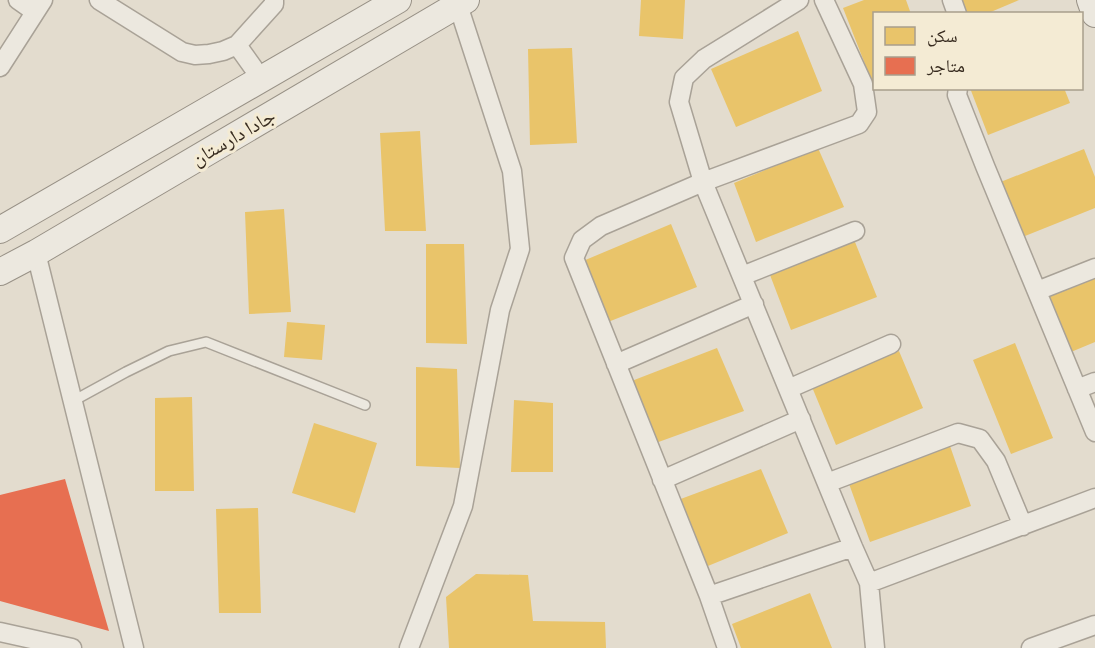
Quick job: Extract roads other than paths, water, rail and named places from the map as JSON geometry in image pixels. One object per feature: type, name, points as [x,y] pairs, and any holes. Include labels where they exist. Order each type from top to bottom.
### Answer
[{"type":"main road","name":"جادا دارستان","points":[[0,230],[399,0]]},
{"type":"main road","name":"جادا دارستان","points":[[0,272],[462,2]]},
{"type":"street","points":[[0,67],[39,6],[18,0]]},
{"type":"street","points":[[99,0],[182,52],[195,56],[223,51],[237,45],[274,4],[274,0]]},
{"type":"street","points":[[799,0],[704,59],[684,78],[679,102],[703,182],[869,583],[875,648]]},
{"type":"street","points":[[727,648],[709,596],[574,258],[582,240],[601,226],[703,182],[859,124],[867,112],[863,84],[824,0]]},
{"type":"street","points":[[409,648],[463,506],[500,309],[520,249],[512,171],[462,2]]},
{"type":"street","points":[[237,45],[262,80]]},
{"type":"street","points":[[958,90],[957,95],[965,116],[1095,432]]},
{"type":"street","points":[[742,276],[855,231]]},
{"type":"street","points":[[36,253],[134,648]]},
{"type":"street","points":[[1037,291],[1095,267]]},
{"type":"street","points":[[616,364],[754,304]]},
{"type":"street","points":[[788,389],[891,344]]},
{"type":"street","points":[[1077,389],[1095,382]]},
{"type":"street","points":[[663,480],[801,419]]},
{"type":"street","points":[[827,483],[958,433],[980,439],[996,461],[1023,526]]},
{"type":"street","points":[[869,583],[1095,498]]},
{"type":"street","points":[[709,596],[853,547]]},
{"type":"street","points":[[1031,648],[1095,625]]},
{"type":"street","points":[[0,632],[72,648]]},
{"type":"lane","points":[[73,401],[169,351],[206,342],[365,405]]}]
